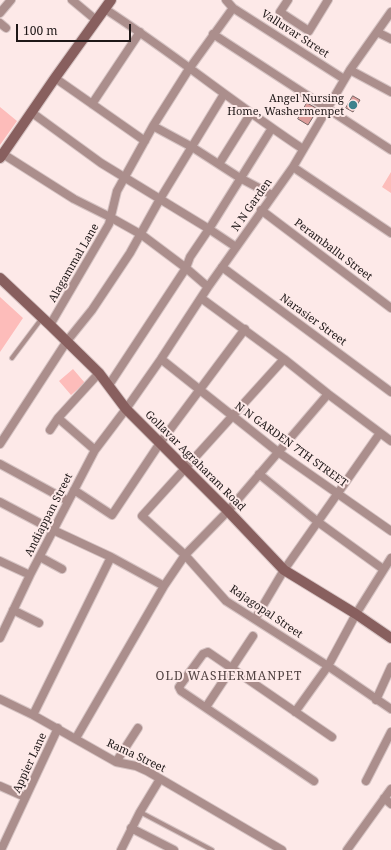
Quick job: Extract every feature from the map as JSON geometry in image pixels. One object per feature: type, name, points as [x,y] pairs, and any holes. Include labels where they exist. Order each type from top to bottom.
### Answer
[{"type":"street","points":[[0,13],[11,0]]},
{"type":"street","points":[[72,0],[96,20]]},
{"type":"street","points":[[111,0],[31,112],[2,156],[74,199],[142,235],[186,268],[208,287]]},
{"type":"street","name":"Valluvar Street","points":[[226,0],[234,8],[344,79]]},
{"type":"street","points":[[288,0],[280,12],[309,31],[328,0]]},
{"type":"street","name":"Alagammal Lane","points":[[50,325],[109,224],[117,191],[153,126],[213,34],[234,8]]},
{"type":"street","points":[[105,9],[140,32],[189,69],[303,149]]},
{"type":"street","name":"N N Garden","points":[[126,409],[208,287],[292,167],[344,79],[391,12]]},
{"type":"street","points":[[92,104],[140,32]]},
{"type":"street","points":[[377,32],[391,40]]},
{"type":"street","points":[[213,34],[391,150]]},
{"type":"street","points":[[350,70],[391,92]]},
{"type":"street","points":[[55,78],[145,142]]},
{"type":"street","points":[[0,444],[67,341],[92,310],[142,235],[160,199],[224,94]]},
{"type":"street","points":[[31,112],[94,159],[210,229],[236,247]]},
{"type":"street","points":[[219,164],[251,113]]},
{"type":"street","points":[[153,126],[192,147],[240,178],[272,195]]},
{"type":"street","points":[[109,385],[186,268],[190,257],[210,229],[272,128]]},
{"type":"street","points":[[292,167],[391,233]]},
{"type":"street","name":"Peramballu Street","points":[[261,210],[391,308]]},
{"type":"street","name":"Narasier Street","points":[[222,267],[391,392]]},
{"type":"street","name":"Gollavar Agraharam Road","points":[[0,278],[67,341],[109,385],[126,409],[228,511],[284,570],[356,614],[391,638]]},
{"type":"street","points":[[201,298],[245,329],[391,442]]},
{"type":"street","points":[[74,490],[112,515],[160,443],[245,329]]},
{"type":"street","name":"N N GARDEN 7TH STREET","points":[[161,359],[278,452],[338,493],[391,532]]},
{"type":"street","points":[[184,468],[284,359]]},
{"type":"street","points":[[50,430],[58,418],[99,374]]},
{"type":"street","points":[[76,738],[164,586],[185,555],[228,511],[258,474],[328,394]]},
{"type":"street","name":"Andiappan Street","points":[[0,638],[30,575],[95,450],[126,409]]},
{"type":"street","points":[[58,418],[95,450]]},
{"type":"street","points":[[255,619],[284,570],[380,433]]},
{"type":"street","points":[[0,464],[68,501]]},
{"type":"street","name":"Rajagopal Street","points":[[184,468],[142,516],[185,555],[226,601],[328,666],[376,700],[391,708]]},
{"type":"street","points":[[258,474],[318,522],[383,569]]},
{"type":"street","points":[[0,502],[53,530],[111,557],[164,586]]},
{"type":"street","points":[[40,557],[62,569]]},
{"type":"street","points":[[33,715],[111,557]]},
{"type":"street","points":[[295,712],[328,666],[356,614],[391,558]]},
{"type":"street","points":[[0,561],[30,575]]},
{"type":"street","points":[[13,610],[40,623]]},
{"type":"street","points":[[206,707],[253,636]]},
{"type":"street","points":[[314,781],[181,691],[179,687],[203,654],[208,652],[332,737]]},
{"type":"street","points":[[376,700],[391,667]]},
{"type":"street","name":"Rama Street","points":[[0,699],[58,728],[116,762],[136,766],[282,850]]},
{"type":"street","name":"Appier Lane","points":[[1,850],[58,728]]},
{"type":"street","points":[[116,762],[138,728]]},
{"type":"street","points":[[366,781],[389,741],[391,732]]},
{"type":"street","points":[[121,850],[131,828],[160,779]]},
{"type":"street","points":[[0,786],[25,798]]},
{"type":"street","points":[[346,850],[391,789]]},
{"type":"street","points":[[384,798],[391,804]]},
{"type":"street","points":[[131,828],[174,850]]},
{"type":"lane","points":[[12,358],[42,317]]},
{"type":"lane","points":[[140,812],[212,850]]},
{"type":"shaded area","points":[[0,107],[17,121],[0,145]]},
{"type":"shaded area","points":[[391,172],[391,193],[382,187]]},
{"type":"shaded area","points":[[0,297],[23,318],[0,352]]},
{"type":"shaded area","points":[[73,369],[85,383],[71,395],[59,381]]},
{"type":"building","points":[[353,96],[360,100],[353,112],[346,108]]},
{"type":"building","points":[[307,103],[318,109],[308,125],[298,119]]},
{"type":"place","name":"Angel Nursing Home, Washermenpet","points":[[353,105]]},
{"type":"district","name":"OLD WASHERMANPET","points":[[229,677]]}]
